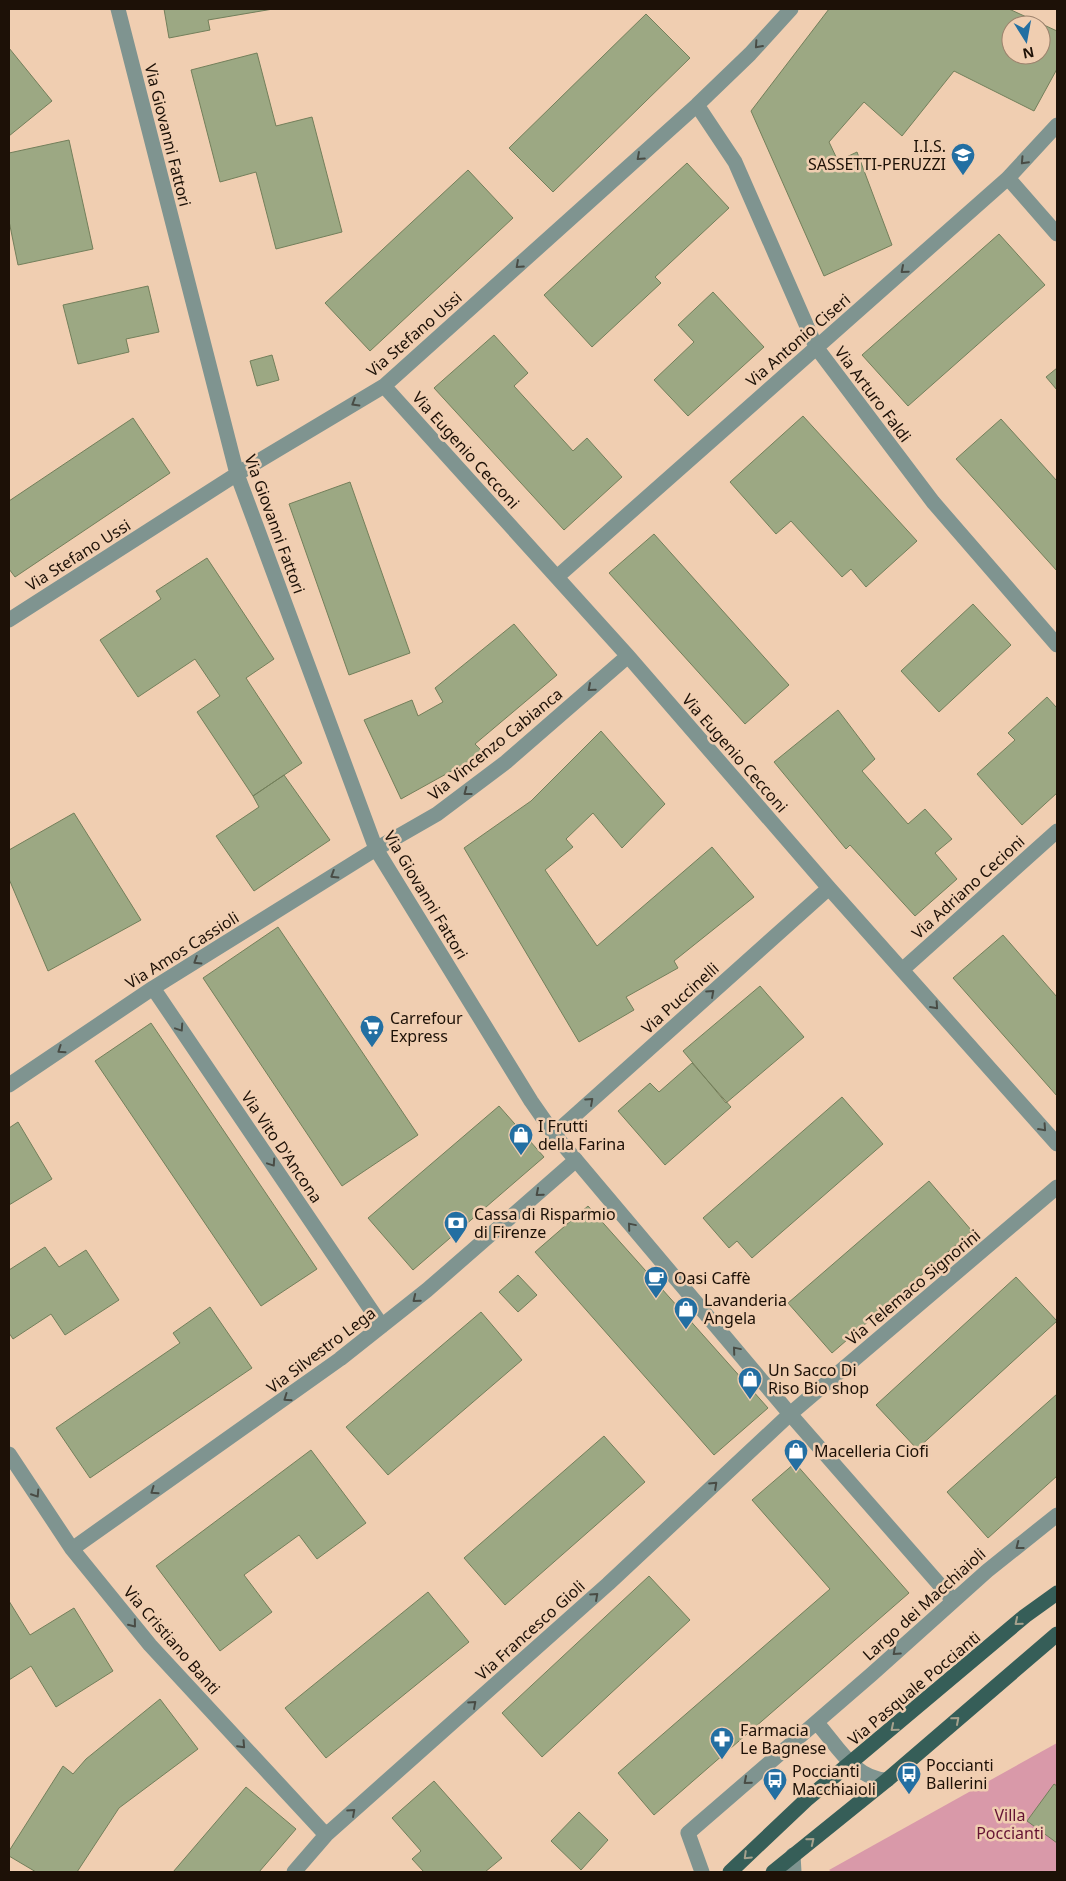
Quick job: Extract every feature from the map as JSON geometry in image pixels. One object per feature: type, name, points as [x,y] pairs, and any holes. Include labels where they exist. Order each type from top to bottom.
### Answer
[{"type":"main road","name":"Via Pasquale Poccianti","points":[[730,1872],[800,1805],[852,1764],[1025,1616],[1057,1593]]},
{"type":"main road","points":[[773,1872],[887,1780],[1057,1634]]},
{"type":"street","name":"Via Giovanni Fattori","points":[[118,9],[236,474],[376,849],[531,1101],[554,1134],[790,1414],[953,1600]]},
{"type":"street","name":"Via Stefano Ussi","points":[[9,620],[236,474],[384,386],[697,105],[750,54],[791,9]]},
{"type":"street","name":"Via Arturo Faldi","points":[[697,105],[735,162],[816,348],[933,502],[1057,645]]},
{"type":"street","name":"Via Antonio Ciseri","points":[[557,577],[1008,178],[1057,126]]},
{"type":"street","points":[[1008,178],[1057,234]]},
{"type":"street","name":"Via Eugenio Cecconi","points":[[384,386],[628,656],[829,888],[1057,1144]]},
{"type":"street","name":"Via Vincenzo Cabianca","points":[[376,849],[438,814],[506,762],[628,656]]},
{"type":"street","name":"Via Adriano Cecioni","points":[[902,970],[1057,831]]},
{"type":"street","name":"Via Amos Cassioli","points":[[9,1085],[153,988],[376,849]]},
{"type":"street","name":"Via Puccinelli","points":[[554,1134],[829,888]]},
{"type":"street","name":"Via Vito D'Ancona","points":[[153,988],[382,1326]]},
{"type":"street","name":"Via Silvestro Lega","points":[[72,1549],[296,1392],[382,1326],[576,1160]]},
{"type":"street","name":"Via Telemaco Signorini","points":[[790,1414],[1057,1187]]},
{"type":"street","name":"Via Francesco Gioli","points":[[294,1872],[326,1835],[608,1584],[790,1414]]},
{"type":"street","name":"Via Cristiano Banti","points":[[9,1454],[72,1549],[150,1645],[326,1835]]},
{"type":"street","name":"Largo dei Macchiaioli","points":[[702,1872],[688,1833],[817,1722],[953,1600],[1057,1516]]},
{"type":"street","points":[[817,1722],[852,1764],[868,1777],[887,1780]]},
{"type":"street","points":[[793,1855],[794,1872]]},
{"type":"green space","name":"Villa Poccianti","points":[[1057,1743],[1057,1872],[832,1872],[829,1870]]},
{"type":"building","points":[[164,9],[273,9],[208,20],[210,30],[169,38]]},
{"type":"building","points":[[829,9],[1009,9],[1022,15],[1001,15],[1001,65],[1051,65],[1051,28],[1057,31],[1057,69],[1034,111],[954,71],[902,136],[864,102],[829,142],[838,161],[857,152],[892,245],[824,276],[751,111]]},
{"type":"building","points":[[646,14],[690,58],[553,192],[509,148]]},
{"type":"building","points":[[9,48],[52,101],[9,136]]},
{"type":"building","points":[[257,53],[276,126],[312,117],[342,232],[276,249],[256,172],[220,182],[191,70]]},
{"type":"building","points":[[69,140],[93,249],[18,265],[9,221],[9,153]]},
{"type":"building","points":[[687,163],[729,208],[655,277],[661,283],[592,347],[544,295]]},
{"type":"building","points":[[468,170],[513,218],[370,351],[325,303]]},
{"type":"building","points":[[999,234],[1045,285],[908,406],[862,355]]},
{"type":"building","points":[[148,286],[159,332],[126,339],[129,352],[78,364],[63,305]]},
{"type":"building","points":[[713,292],[764,347],[688,416],[654,380],[694,342],[678,325]]},
{"type":"building","points":[[494,335],[528,373],[514,386],[573,451],[587,438],[622,477],[564,530],[434,388]]},
{"type":"building","points":[[272,355],[279,380],[257,386],[250,361]]},
{"type":"building","points":[[1057,368],[1057,390],[1046,377]]},
{"type":"building","points":[[803,416],[917,541],[866,587],[851,569],[842,577],[791,521],[776,534],[730,482]]},
{"type":"building","points":[[133,418],[170,473],[15,577],[9,569],[9,501]]},
{"type":"building","points":[[1001,419],[1057,481],[1057,571],[956,459]]},
{"type":"building","points":[[350,482],[410,653],[349,675],[289,504]]},
{"type":"building","points":[[654,534],[789,685],[745,724],[609,573]]},
{"type":"building","points":[[207,558],[274,659],[246,678],[302,763],[253,796],[197,712],[220,696],[195,659],[138,697],[100,640],[161,599],[156,591]]},
{"type":"building","points":[[973,604],[1011,645],[939,712],[901,671]]},
{"type":"building","points":[[514,624],[557,675],[475,744],[484,753],[401,799],[364,720],[412,700],[418,716],[443,702],[435,688]]},
{"type":"building","points":[[1047,697],[1057,708],[1057,793],[1022,825],[977,774],[1015,740],[1008,733]]},
{"type":"building","points":[[838,710],[875,759],[862,771],[908,824],[925,809],[952,839],[935,853],[957,879],[915,916],[850,845],[846,849],[774,762]]},
{"type":"building","points":[[601,731],[665,804],[622,848],[593,813],[566,839],[573,847],[545,870],[597,946],[712,847],[754,897],[674,961],[678,968],[626,997],[634,1010],[579,1042],[464,848],[531,801]]},
{"type":"building","points":[[284,775],[330,840],[254,891],[216,836],[259,807],[253,796]]},
{"type":"building","points":[[74,813],[141,920],[48,971],[9,879],[9,850]]},
{"type":"building","points":[[278,927],[418,1135],[342,1186],[203,978]]},
{"type":"building","points":[[1003,935],[1057,997],[1057,1096],[953,978]]},
{"type":"building","points":[[760,986],[804,1037],[726,1103],[683,1051]]},
{"type":"building","points":[[151,1023],[317,1269],[261,1306],[95,1061]]},
{"type":"building","points":[[692,1063],[731,1107],[665,1165],[618,1111],[650,1083],[659,1092]]},
{"type":"building","points":[[842,1097],[883,1144],[752,1258],[737,1241],[729,1248],[703,1218]]},
{"type":"building","points":[[499,1106],[544,1157],[413,1270],[368,1218]]},
{"type":"building","points":[[18,1122],[52,1179],[9,1205],[9,1128]]},
{"type":"building","points":[[929,1181],[972,1231],[832,1353],[788,1303]]},
{"type":"building","points":[[588,1206],[768,1408],[714,1455],[535,1252]]},
{"type":"building","points":[[45,1247],[59,1267],[86,1250],[119,1300],[65,1335],[51,1314],[13,1339],[9,1333],[9,1270]]},
{"type":"building","points":[[518,1275],[537,1295],[518,1312],[499,1292]]},
{"type":"building","points":[[1016,1277],[1057,1321],[917,1449],[876,1405]]},
{"type":"building","points":[[210,1307],[252,1368],[90,1478],[56,1428],[180,1343],[173,1333]]},
{"type":"building","points":[[481,1312],[522,1360],[388,1475],[346,1427]]},
{"type":"building","points":[[1057,1394],[1057,1476],[988,1538],[947,1492]]},
{"type":"building","points":[[604,1436],[645,1482],[505,1605],[464,1558]]},
{"type":"building","points":[[311,1450],[366,1523],[317,1559],[299,1535],[244,1575],[272,1612],[220,1651],[156,1566]]},
{"type":"building","points":[[795,1463],[909,1593],[654,1815],[618,1773],[830,1589],[752,1500]]},
{"type":"building","points":[[649,1576],[690,1620],[542,1757],[502,1713]]},
{"type":"building","points":[[428,1592],[469,1642],[326,1758],[285,1708]]},
{"type":"building","points":[[9,1601],[30,1635],[74,1608],[113,1671],[56,1707],[31,1666],[9,1680]]},
{"type":"building","points":[[160,1699],[198,1749],[119,1808],[77,1872],[36,1872],[9,1856],[9,1851],[63,1766],[73,1774],[86,1759]]},
{"type":"building","points":[[434,1781],[502,1858],[485,1872],[424,1872],[412,1859],[421,1851],[392,1818]]},
{"type":"building","points":[[1054,1784],[1057,1786],[1057,1843],[1027,1821]]},
{"type":"building","points":[[246,1787],[296,1829],[259,1872],[173,1872]]},
{"type":"building","points":[[579,1812],[608,1840],[581,1870],[551,1841]]},
{"type":"place","name":"I.I.S. SASSETTI-PERUZZI","points":[[963,176]]},
{"type":"place","name":"Carrefour Express","points":[[372,1048]]},
{"type":"place","name":"I Frutti della Farina","points":[[521,1156]]},
{"type":"place","name":"Cassa di Risparmio di Firenze","points":[[456,1244]]},
{"type":"place","name":"Oasi Caffè","points":[[656,1299]]},
{"type":"place","name":"Lavanderia Angela","points":[[686,1330]]},
{"type":"place","name":"Un Sacco Di Riso Bio shop","points":[[750,1400]]},
{"type":"place","name":"Macelleria Ciofi","points":[[796,1472]]},
{"type":"place","name":"Farmacia Le Bagnese","points":[[722,1760]]},
{"type":"place","name":"Poccianti Ballerini","points":[[909,1795]]},
{"type":"place","name":"Poccianti Macchiaioli","points":[[775,1801]]}]
